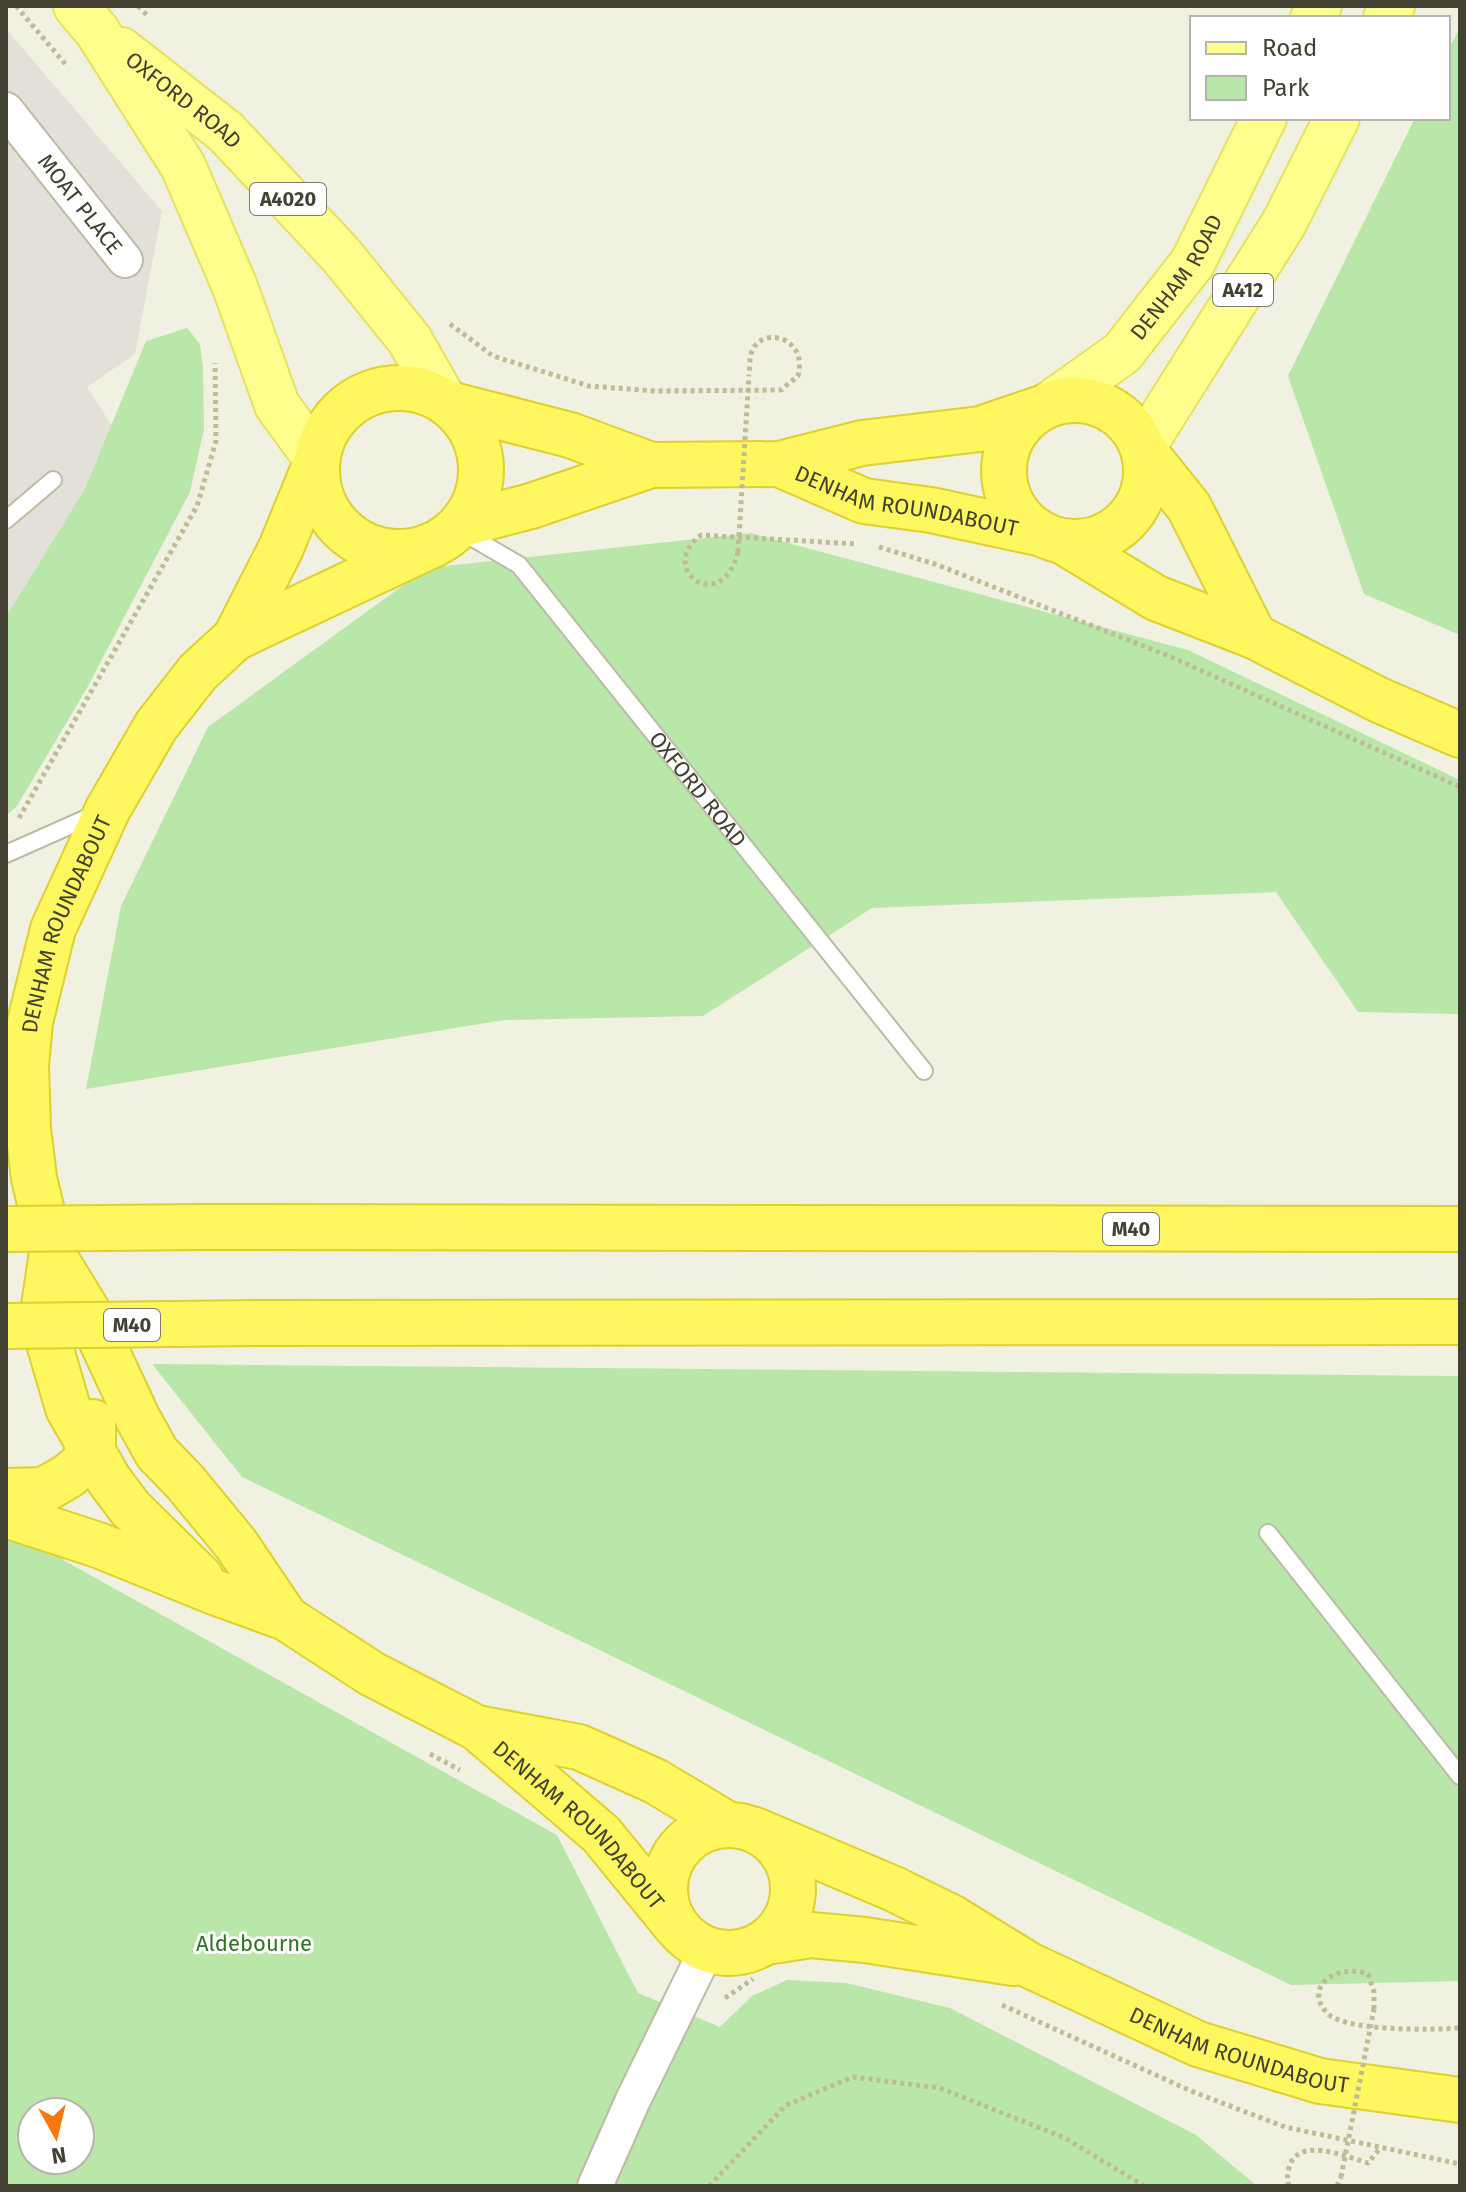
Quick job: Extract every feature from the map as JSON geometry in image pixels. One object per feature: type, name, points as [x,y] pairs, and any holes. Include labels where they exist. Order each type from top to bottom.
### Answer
[{"type":"highway","points":[[404,388],[427,392],[446,402],[468,424],[479,448],[482,474],[476,501],[450,533],[405,552],[390,551],[376,549],[350,536],[330,515],[319,488],[317,460],[326,432],[340,413],[358,398],[381,390],[404,388]]},
{"type":"highway","points":[[1143,449],[1147,475],[1142,498],[1129,519],[1111,534],[1088,542],[1051,538],[1015,511],[1003,482],[1006,450],[1021,423],[1044,407],[1073,400],[1095,402],[1116,412],[1132,428],[1143,449],[1189,507],[1254,636]]},
{"type":"highway","name":"DENHAM ROUNDABOUT","points":[[446,402],[570,435],[651,465]]},
{"type":"highway","name":"DENHAM ROUNDABOUT","points":[[286,1618],[236,1544],[157,1453],[88,1312],[52,1253],[34,1178],[16,1065],[53,929],[108,809],[156,726],[198,672],[235,638],[450,533],[651,465],[779,464],[862,443],[980,429],[1044,407]]},
{"type":"highway","name":"DENHAM ROUNDABOUT","points":[[235,638],[281,548],[317,460]]},
{"type":"highway","name":"DENHAM ROUNDABOUT","points":[[779,464],[864,501],[931,510],[1051,538],[1156,598],[1254,636],[1379,700],[1460,735]]},
{"type":"highway","points":[[6,978],[53,929]]},
{"type":"highway","name":"M40","points":[[6,1229],[1460,1229]]},
{"type":"highway","name":"DENHAM ROUNDABOUT","points":[[52,1253],[42,1319],[68,1408],[109,1480],[130,1508],[217,1593],[286,1618],[372,1674],[477,1728],[601,1834],[692,1938]]},
{"type":"highway","points":[[6,1491],[44,1490],[81,1465],[93,1448],[94,1400],[88,1312]]},
{"type":"highway","name":"M40","points":[[6,1326],[1460,1322]]},
{"type":"highway","points":[[6,1515],[98,1545],[217,1593]]},
{"type":"highway","name":"DENHAM ROUNDABOUT","points":[[477,1728],[579,1747],[655,1781],[741,1827],[894,1889],[951,1917],[1029,1965],[1213,2049],[1320,2081],[1460,2100]]},
{"type":"highway","points":[[741,1827],[774,1842],[783,1852],[792,1873],[793,1885],[789,1912],[761,1959],[745,1951],[723,1953],[692,1938],[667,1907],[664,1884],[674,1854],[698,1833],[741,1827]]},
{"type":"highway","name":"DENHAM ROUNDABOUT","points":[[761,1959],[811,1935],[865,1940],[1029,1965]]},
{"type":"main road","name":"OXFORD ROAD","points":[[86,19],[226,132],[341,255],[409,339],[446,402]]},
{"type":"main road","name":"OXFORD ROAD","points":[[86,19],[183,166],[235,287],[277,405],[317,460]]},
{"type":"main road","name":"DENHAM ROAD","points":[[1044,407],[1122,353],[1193,262],[1263,120]]},
{"type":"main road","name":"A412","points":[[1143,449],[1284,223],[1336,120]]},
{"type":"street","name":"MOAT PLACE","points":[[6,110],[125,260]]},
{"type":"street","points":[[595,2186],[633,2100],[692,1938]]},
{"type":"lane","points":[[6,520],[53,480]]},
{"type":"lane","name":"OXFORD ROAD","points":[[450,533],[519,565],[924,1071]]},
{"type":"lane","points":[[6,854],[108,809]]},
{"type":"lane","points":[[1268,1533],[1460,1776]]},
{"type":"path","points":[[16,6],[75,75]]},
{"type":"path","points":[[138,6],[148,16]]},
{"type":"path","points":[[448,323],[493,356],[589,386],[655,391],[781,390],[798,376],[800,356],[795,347],[777,337],[755,345],[752,352],[749,375],[738,552],[727,578],[708,586],[699,583],[691,577],[684,559],[687,549],[701,535],[841,542],[879,547],[935,564],[1169,656],[1460,787]]},
{"type":"path","points":[[16,823],[197,506],[216,441],[215,356]]},
{"type":"path","points":[[419,1748],[472,1777]]},
{"type":"path","points":[[722,2000],[761,1959]]},
{"type":"path","points":[[1337,2186],[1341,2177],[1374,2009],[1374,1992],[1368,1974],[1348,1970],[1332,1974],[1324,1980],[1320,1990],[1321,2002],[1326,2012],[1337,2019],[1392,2029],[1460,2028]]},
{"type":"path","points":[[993,2000],[1191,2091],[1285,2127],[1460,2164]]},
{"type":"path","points":[[709,2186],[786,2105],[853,2077],[940,2088],[1065,2138],[1144,2186]]},
{"type":"path","points":[[1289,2186],[1288,2170],[1292,2159],[1298,2154],[1309,2150],[1328,2152],[1368,2163],[1381,2147]]},
{"type":"shaded area","points":[[6,29],[162,211],[135,354],[87,387],[130,454],[6,741]]},
{"type":"green space","points":[[1460,27],[1460,635],[1364,594],[1288,376],[1414,120],[1450,120],[1450,47]]},
{"type":"green space","points":[[187,328],[200,344],[203,367],[204,429],[190,492],[87,688],[17,806],[6,816],[6,617],[85,489],[146,341]]},
{"type":"green space","points":[[751,533],[1188,650],[1460,780],[1460,1014],[1358,1012],[1276,892],[872,908],[703,1016],[504,1020],[86,1089],[121,906],[208,727],[427,568]]},
{"type":"green space","points":[[152,1364],[1460,1376],[1460,1981],[1291,1985],[242,1477]]},
{"type":"green space","name":"Aldebourne","points":[[6,1534],[49,1547],[65,1561],[557,1835],[638,1993],[720,2027],[752,1996],[787,1980],[846,1983],[950,2008],[1196,2135],[1257,2186],[6,2186]]}]
